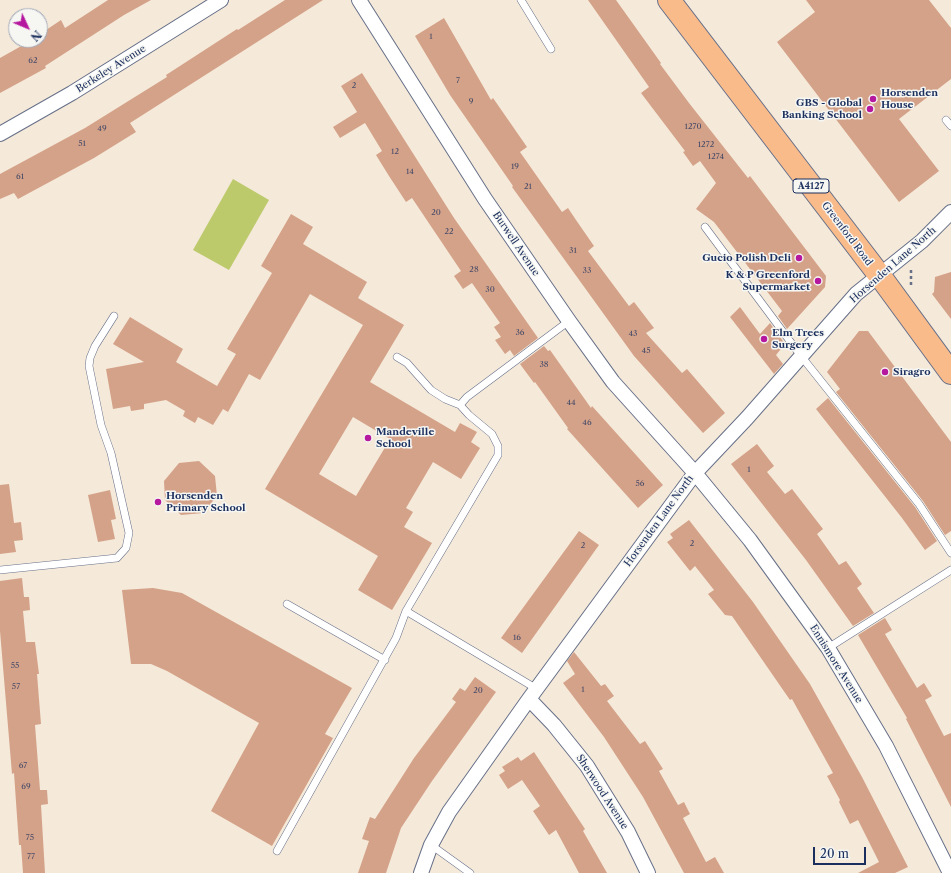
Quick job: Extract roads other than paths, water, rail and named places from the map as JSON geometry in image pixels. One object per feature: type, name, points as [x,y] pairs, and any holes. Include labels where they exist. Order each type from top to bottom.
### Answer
[{"type":"main road","name":"Greenford Road","points":[[669,0],[880,276],[951,373]]},
{"type":"street","name":"Berkeley Avenue","points":[[0,134],[72,93],[221,0]]},
{"type":"street","name":"Burwell Avenue","points":[[358,0],[485,199],[569,321],[613,382],[695,473]]},
{"type":"street","name":"Horsenden Lane North","points":[[421,873],[431,845],[450,812],[533,694],[695,473],[747,418],[856,294],[922,241],[951,212]]},
{"type":"street","name":"Ennismore Avenue","points":[[695,473],[750,540],[828,648],[886,746],[950,873]]},
{"type":"street","name":"Sherwood Avenue","points":[[533,694],[554,726],[587,766],[628,832],[648,873]]},
{"type":"lane","points":[[521,0],[551,49]]},
{"type":"lane","points":[[946,120],[951,126]]},
{"type":"lane","points":[[705,227],[802,356],[919,504],[951,553]]},
{"type":"lane","points":[[0,570],[117,558],[126,548],[129,533],[111,453],[100,425],[89,366],[90,358],[95,346],[114,316]]},
{"type":"lane","points":[[460,405],[467,397],[569,321]]},
{"type":"lane","points":[[277,851],[396,638],[406,611],[498,455],[498,446],[492,434],[469,415],[460,405],[445,399],[431,390],[408,363],[397,357]]},
{"type":"lane","points":[[828,648],[951,570]]},
{"type":"lane","points":[[287,604],[384,660]]},
{"type":"lane","points":[[406,611],[533,694]]},
{"type":"lane","points":[[431,845],[470,873]]},
{"type":"place","name":"Horsenden House","points":[[873,99]]},
{"type":"place","name":"GBS - Global Banking School","points":[[870,109]]},
{"type":"place","name":"Gucio Polish Deli","points":[[799,258]]},
{"type":"place","name":"K & P Greenford Supermarket","points":[[818,281]]},
{"type":"place","name":"Elm Trees Surgery","points":[[764,339]]},
{"type":"place","name":"Siragro","points":[[885,372]]},
{"type":"place","name":"Mandeville School","points":[[368,438]]},
{"type":"place","name":"Horsenden Primary School","points":[[158,502]]}]
